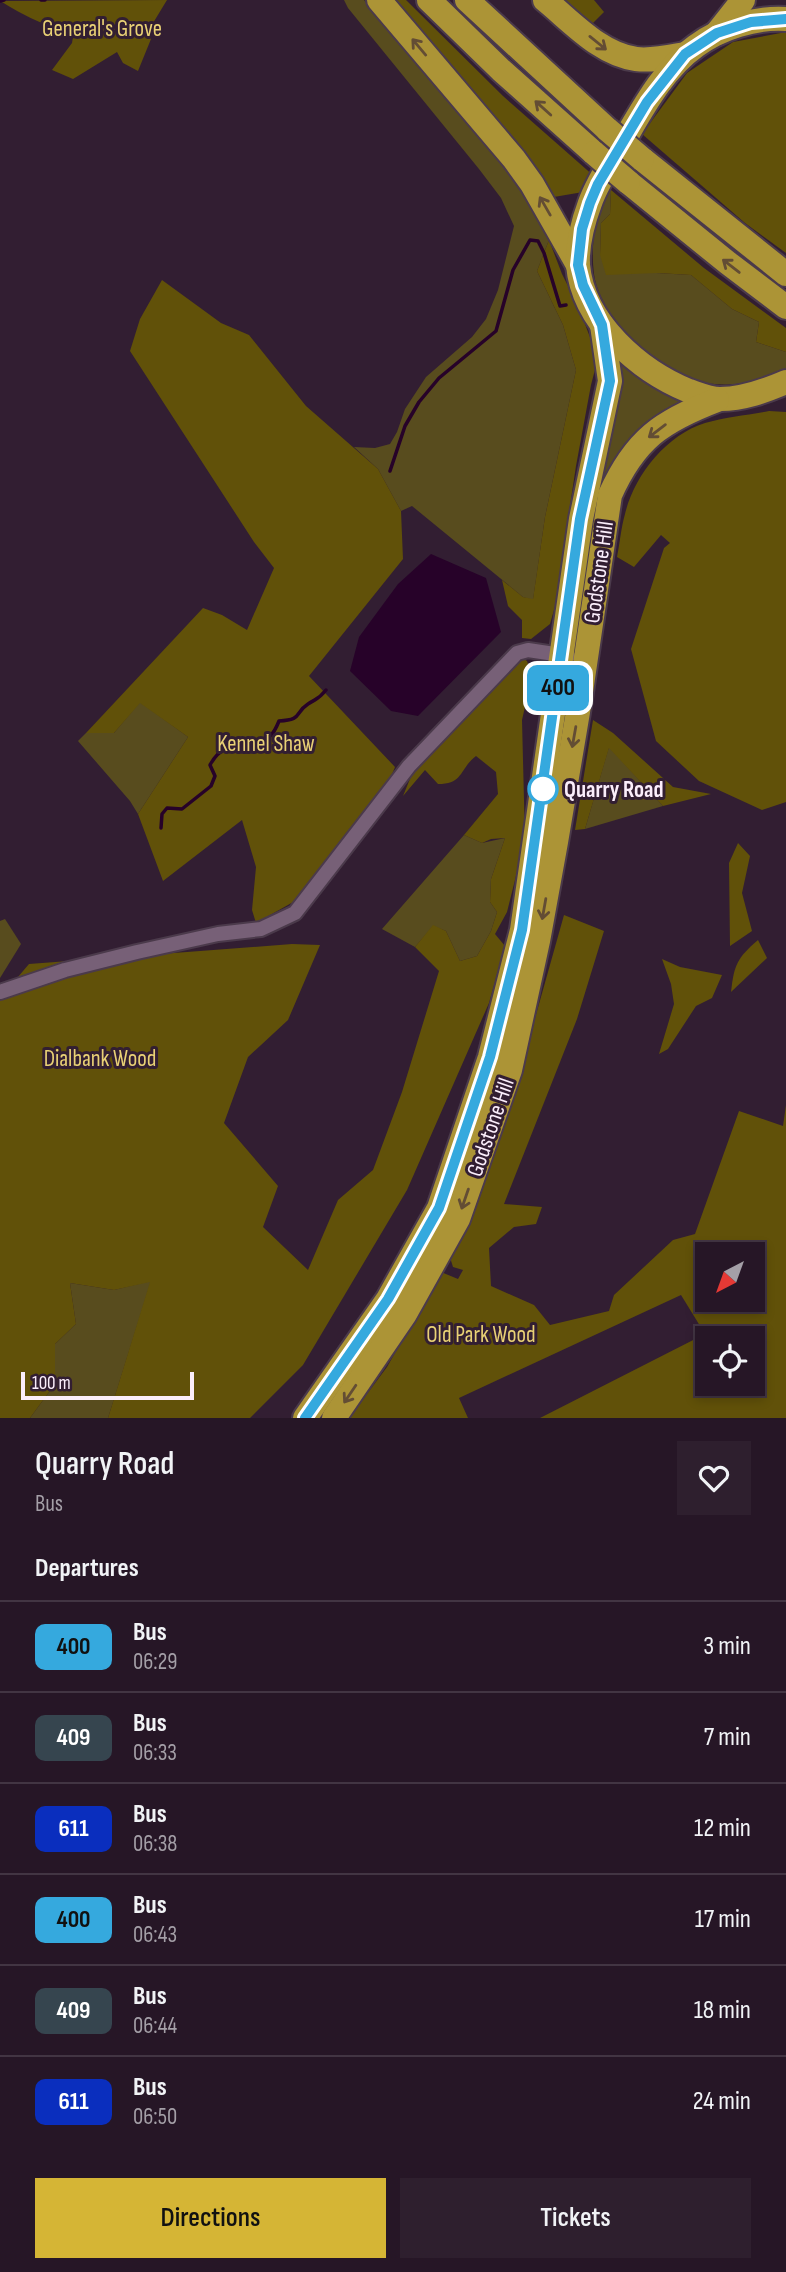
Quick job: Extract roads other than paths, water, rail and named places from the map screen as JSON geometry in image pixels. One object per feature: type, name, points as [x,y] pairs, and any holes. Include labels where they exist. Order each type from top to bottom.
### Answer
[{"type":"highway","points":[[379,0],[526,176],[578,265],[583,285],[602,325],[626,352],[672,384],[717,400]]},
{"type":"highway","points":[[429,0],[501,70],[594,153],[709,248],[786,307]]},
{"type":"highway","points":[[467,0],[608,130],[786,274]]},
{"type":"highway","points":[[545,0],[608,51],[635,59],[685,54]]},
{"type":"highway","points":[[717,33],[743,0]]},
{"type":"highway","points":[[578,265],[582,229],[598,184],[647,102],[685,54],[717,33],[751,22],[786,19]]},
{"type":"highway","name":"Godstone Hill","points":[[334,1418],[405,1314],[458,1220],[510,1070],[538,941],[575,654],[580,519],[610,381],[602,325]]},
{"type":"highway","name":"Godstone Hill","points":[[305,1418],[388,1299],[439,1208],[473,1110],[490,1057],[522,930],[575,654],[610,495],[622,468],[650,435],[680,414],[717,400],[779,390]]},
{"type":"street","points":[[0,992],[65,970],[137,952],[218,934],[261,929],[295,913],[409,766],[517,653],[528,650],[575,654]]},
{"type":"waterway","points":[[0,1],[4,0]]},
{"type":"waterway","points":[[390,471],[405,426],[419,402],[439,378],[496,331],[513,270],[530,240],[538,241],[560,306],[566,305]]},
{"type":"waterway","points":[[161,828],[162,814],[167,808],[182,809],[211,786],[215,776],[210,765],[223,750],[254,743],[270,736],[279,721],[295,718],[304,707],[326,690]]},
{"type":"place","name":"Quarry Road","points":[[543,789]]},
{"type":"park label","name":"General's Grove","points":[[102,28]]},
{"type":"park label","name":"Kennel Shaw","points":[[266,743]]},
{"type":"park label","name":"Dialbank Wood","points":[[100,1058]]},
{"type":"park label","name":"Old Park Wood","points":[[481,1334]]}]
